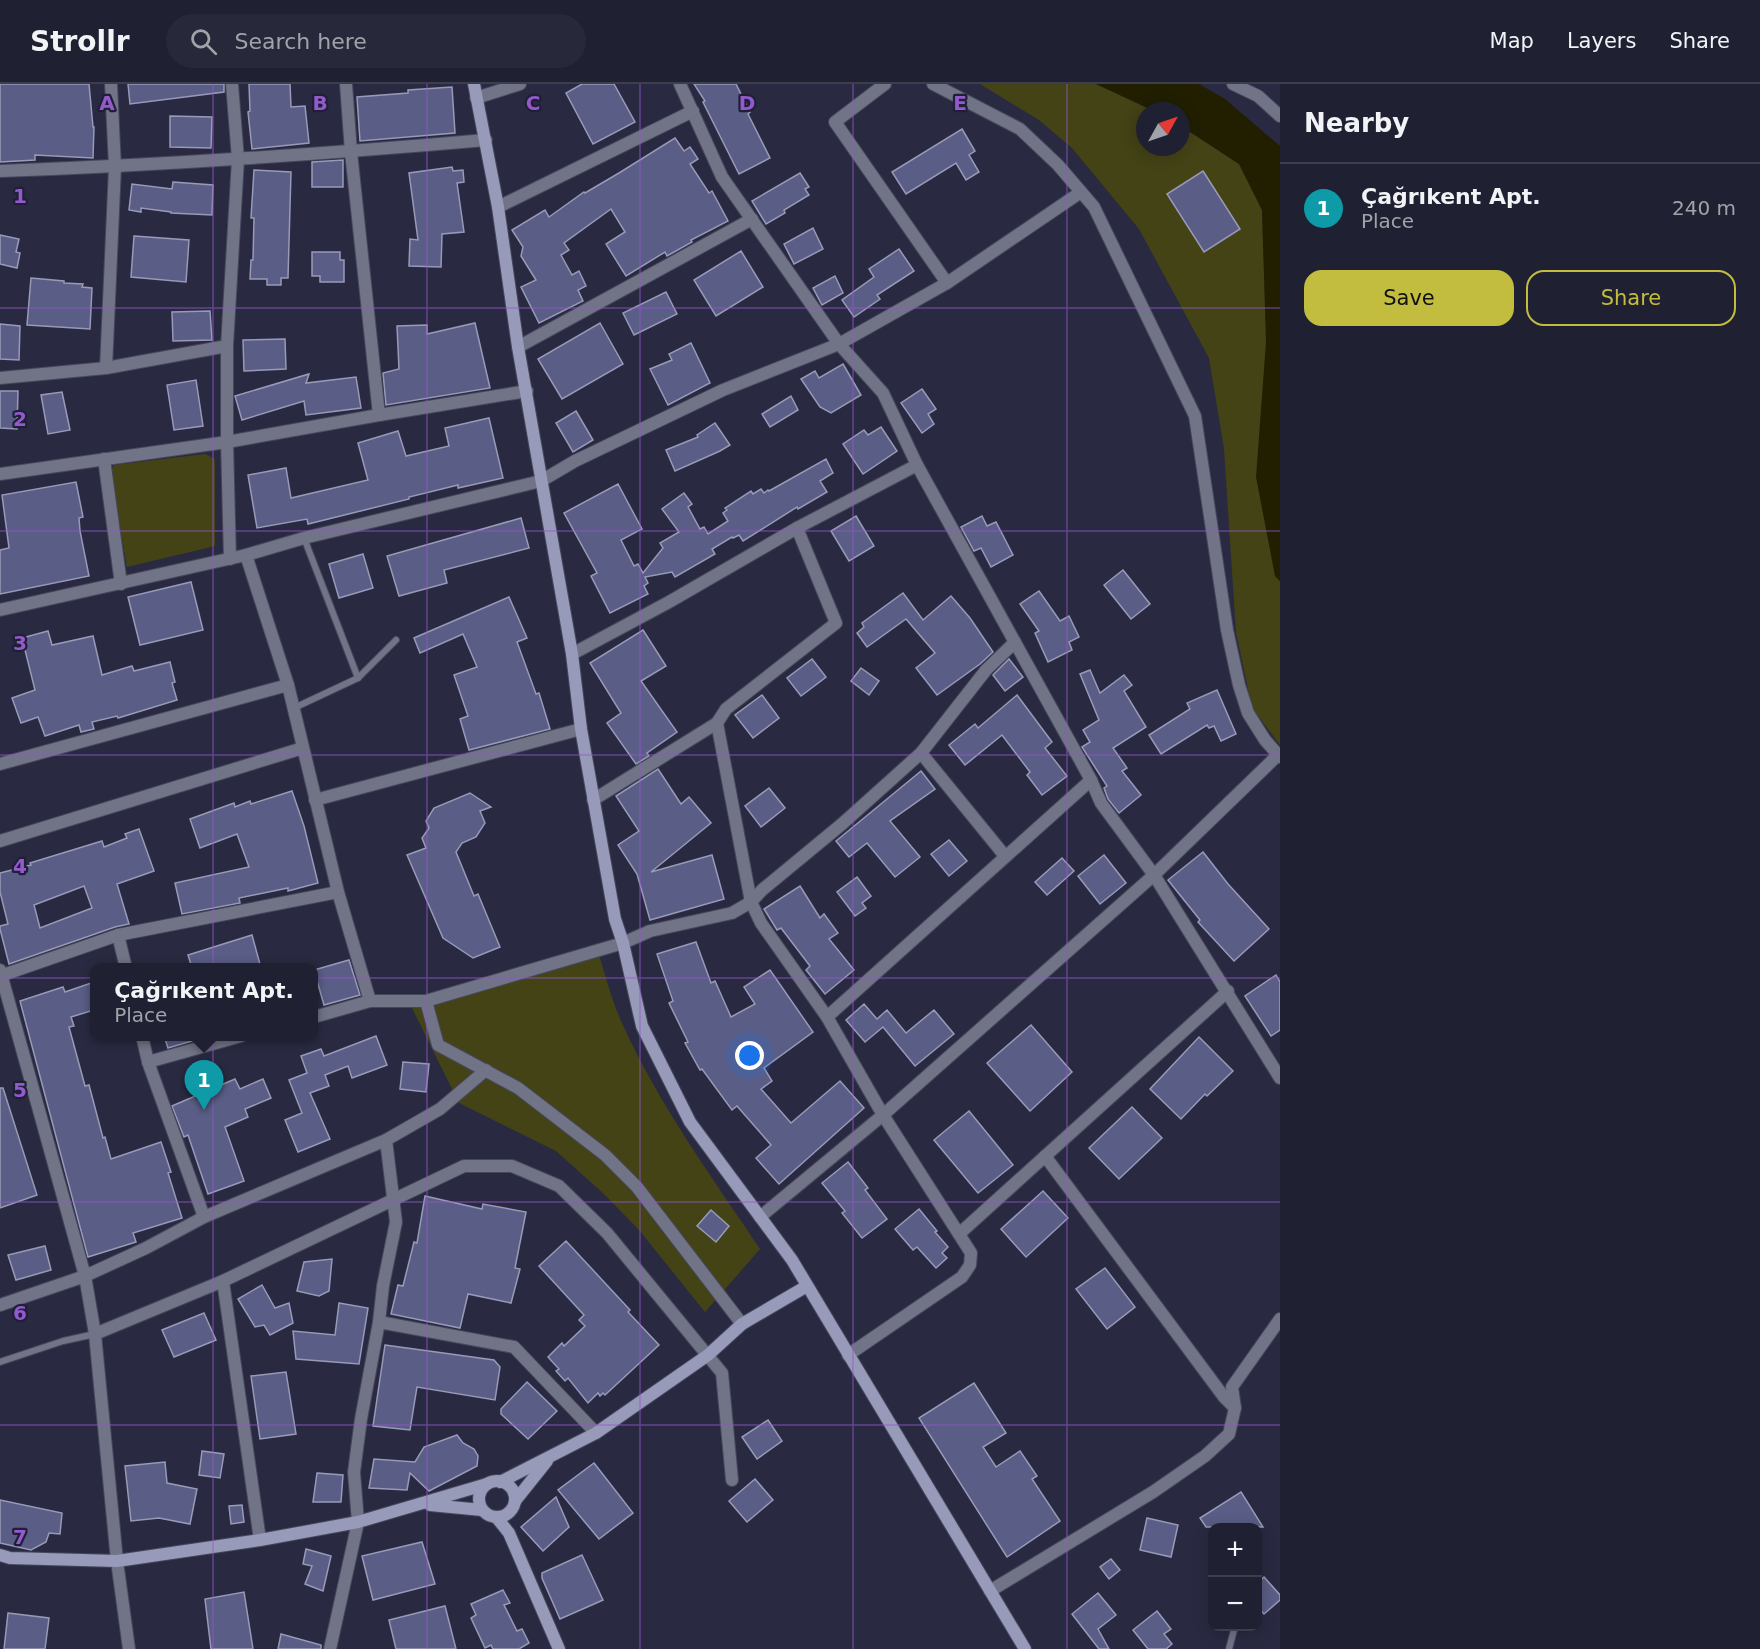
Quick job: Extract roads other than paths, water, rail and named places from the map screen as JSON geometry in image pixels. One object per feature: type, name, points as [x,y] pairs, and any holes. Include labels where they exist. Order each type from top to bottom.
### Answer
[{"type":"main road","points":[[474,84],[498,207],[518,347],[572,654],[593,800],[615,919],[623,943],[642,1026],[690,1122],[792,1260],[1025,1649]]},
{"type":"main road","points":[[0,1555],[10,1558],[117,1561],[260,1540],[358,1522],[500,1482],[596,1433],[708,1355],[742,1324],[807,1286]]},
{"type":"main road","points":[[487,1484],[479,1495],[478,1501],[482,1510],[490,1517],[497,1518],[509,1513],[515,1501],[549,1458]]},
{"type":"main road","points":[[500,1482],[511,1488],[515,1501]]},
{"type":"main road","points":[[422,1504],[482,1510]]},
{"type":"main road","points":[[497,1518],[509,1533],[559,1649]]},
{"type":"street","points":[[106,368],[116,167],[111,84]]},
{"type":"street","points":[[230,559],[226,442],[227,346],[238,159],[232,84]]},
{"type":"street","points":[[346,84],[379,415]]},
{"type":"street","points":[[476,98],[520,84]]},
{"type":"street","points":[[680,84],[723,177],[840,344],[883,393],[917,465],[1107,811],[1154,875],[1280,1078]]},
{"type":"street","points":[[885,84],[835,122],[947,283]]},
{"type":"street","points":[[760,1217],[883,1115],[1154,875],[1279,756],[1265,740],[1248,713],[1239,685],[1227,630],[1195,416],[1094,207],[1058,165],[1020,129],[933,84]]},
{"type":"street","points":[[1233,84],[1258,96],[1280,116]]},
{"type":"street","points":[[498,207],[693,111]]},
{"type":"street","points":[[0,171],[116,167],[351,152],[486,140]]},
{"type":"street","points":[[0,609],[230,559],[304,538],[541,481],[575,461],[723,390],[840,344],[947,283],[1081,192]]},
{"type":"street","points":[[518,347],[752,219]]},
{"type":"street","points":[[0,378],[106,368],[227,346]]},
{"type":"street","points":[[0,474],[226,442],[527,392]]},
{"type":"street","points":[[104,459],[121,584]]},
{"type":"street","points":[[572,654],[669,602],[797,528],[917,465]]},
{"type":"street","points":[[593,800],[717,723],[726,709],[836,623],[797,528]]},
{"type":"street","points":[[246,555],[288,685],[338,892],[370,1001]]},
{"type":"street","points":[[318,1016],[370,1001],[426,1001],[623,943],[650,931],[732,913],[751,902],[921,753],[980,678],[1015,642]]},
{"type":"street","points":[[0,764],[288,685]]},
{"type":"street","points":[[717,723],[751,902],[761,923],[827,1017],[883,1115],[971,1253],[970,1265],[962,1277],[848,1354]]},
{"type":"street","points":[[315,800],[581,729]]},
{"type":"street","points":[[0,840],[303,748]]},
{"type":"street","points":[[921,753],[1005,856]]},
{"type":"street","points":[[827,1017],[1091,780]]},
{"type":"street","points":[[129,1649],[117,1561],[95,1334],[85,1275],[1,974],[118,935],[338,892]]},
{"type":"street","points":[[118,935],[125,963]]},
{"type":"street","points":[[959,1234],[1228,991]]},
{"type":"street","points":[[426,1001],[438,1044],[518,1088],[605,1155],[629,1179],[742,1324]]},
{"type":"street","points":[[143,1041],[148,1062],[204,1217]]},
{"type":"street","points":[[148,1062],[223,1041]]},
{"type":"street","points":[[0,1305],[85,1275],[146,1248],[204,1217],[386,1140],[440,1109],[486,1070]]},
{"type":"street","points":[[330,1649],[358,1522],[354,1472],[383,1286],[396,1222],[386,1140]]},
{"type":"street","points":[[1045,1156],[1224,1397],[1235,1408]]},
{"type":"street","points":[[95,1334],[223,1281],[464,1166],[512,1166],[559,1186],[607,1233],[722,1373],[732,1480]]},
{"type":"street","points":[[223,1281],[260,1540]]},
{"type":"street","points":[[379,1322],[514,1347],[596,1433]]},
{"type":"street","points":[[990,1591],[1153,1492],[1204,1456],[1229,1434],[1235,1408],[1232,1387],[1279,1323]]},
{"type":"lane","points":[[304,538],[358,678]]},
{"type":"lane","points":[[294,708],[358,678],[396,640]]},
{"type":"lane","points":[[0,1362],[63,1341],[95,1334]]},
{"type":"lane","points":[[1229,1649],[1234,1631]]},
{"type":"place","name":"Çağrıkent Apt.","points":[[204,1110]]}]
